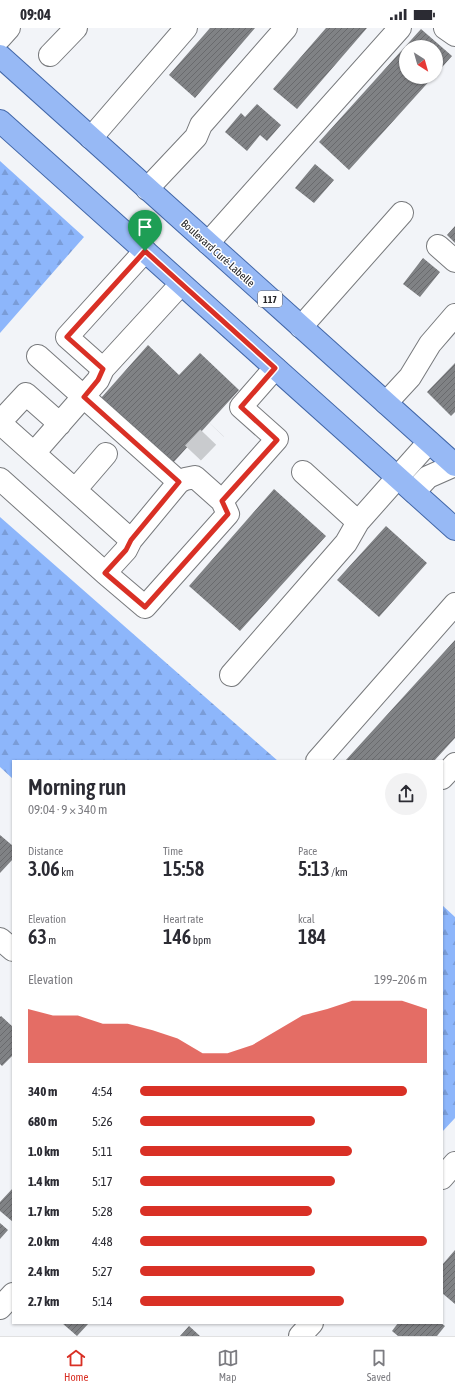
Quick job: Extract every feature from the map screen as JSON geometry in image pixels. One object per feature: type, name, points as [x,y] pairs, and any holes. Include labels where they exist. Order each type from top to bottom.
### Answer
[{"type":"main road","name":"Boulevard Curé-Labelle","points":[[0,56],[455,465]]},
{"type":"main road","points":[[0,121],[455,529]]},
{"type":"street","points":[[0,38],[9,28]]},
{"type":"street","points":[[50,55],[76,28]]},
{"type":"street","points":[[91,138],[186,28]]},
{"type":"street","points":[[147,189],[196,136],[200,125],[286,28]]},
{"type":"street","points":[[208,243],[400,28]]},
{"type":"street","points":[[445,28],[455,34]]},
{"type":"street","points":[[301,327],[402,213]]},
{"type":"street","points":[[438,246],[455,261]]},
{"type":"street","points":[[103,369],[67,337],[145,251]]},
{"type":"street","points":[[34,453],[98,380],[103,369],[181,284]]},
{"type":"street","points":[[386,403],[410,377],[430,344],[455,315]]},
{"type":"street","points":[[38,356],[179,482]]},
{"type":"street","points":[[222,501],[277,440],[241,407],[275,368]]},
{"type":"street","points":[[60,424],[26,394],[0,422],[131,540]]},
{"type":"street","points":[[231,675],[346,543],[358,522],[429,442]]},
{"type":"street","points":[[75,490],[106,454]]},
{"type":"street","points":[[414,492],[428,477],[455,465]]},
{"type":"street","points":[[303,472],[358,522]]},
{"type":"street","points":[[0,479],[105,573],[145,607],[228,514],[222,501],[195,477],[179,482],[131,540],[126,550],[105,573]]},
{"type":"street","points":[[318,760],[455,604]]},
{"type":"street","points":[[443,777],[455,764]]},
{"type":"street","points":[[443,1177],[455,1163]]},
{"type":"street","points":[[0,1308],[12,1295]]},
{"type":"street","points":[[300,1336],[311,1324]]},
{"type":"green space","points":[[0,161],[84,237],[0,333]]},
{"type":"green space","points":[[0,517],[277,760],[12,760],[12,778],[0,767]]},
{"type":"green space","points":[[443,906],[455,917],[455,1118],[443,1131]]},
{"type":"building","points":[[210,28],[255,28],[195,98],[169,75]]},
{"type":"building","points":[[326,28],[367,28],[297,109],[273,89]]},
{"type":"building","points":[[421,29],[434,40],[411,40]]},
{"type":"building","points":[[443,48],[452,56],[443,66]]},
{"type":"building","points":[[399,53],[399,84],[427,84],[349,170],[319,142]]},
{"type":"building","points":[[257,104],[281,125],[267,141],[260,135],[247,151],[225,132],[241,113],[245,117]]},
{"type":"building","points":[[315,164],[334,180],[314,203],[295,188]]},
{"type":"building","points":[[455,226],[455,243],[447,235]]},
{"type":"building","points":[[423,258],[440,272],[420,297],[403,284]]},
{"type":"building","points":[[148,345],[179,375],[200,353],[239,390],[172,464],[101,398]]},
{"type":"building","points":[[455,363],[455,412],[451,416],[427,392]]},
{"type":"building","points":[[274,489],[326,536],[240,631],[189,586]]},
{"type":"building","points":[[386,526],[427,563],[379,617],[337,580]]},
{"type":"building","points":[[455,640],[455,738],[435,760],[346,760]]},
{"type":"building","points":[[0,835],[12,845],[12,860],[0,873]]},
{"type":"building","points":[[1,1016],[12,1026],[12,1056],[2,1066],[0,1064]]},
{"type":"building","points":[[12,1189],[12,1221],[0,1211],[0,1202]]},
{"type":"building","points":[[0,1223],[8,1230],[0,1239]]},
{"type":"building","points":[[455,1250],[455,1304],[443,1294],[443,1264]]},
{"type":"building","points":[[63,1324],[88,1324],[77,1336]]},
{"type":"building","points":[[397,1324],[442,1324],[445,1326],[437,1336],[398,1336],[392,1331]]},
{"type":"building","points":[[189,1326],[200,1336],[180,1336]]},
{"type":"tunnel","points":[[193,453],[216,429]]},
{"type":"route","points":[[145,251],[275,368],[241,407],[277,440],[232,488],[222,501],[228,514],[145,607],[105,573],[126,550],[131,540],[179,482],[84,397],[98,380],[103,369],[67,337],[145,251]]}]
